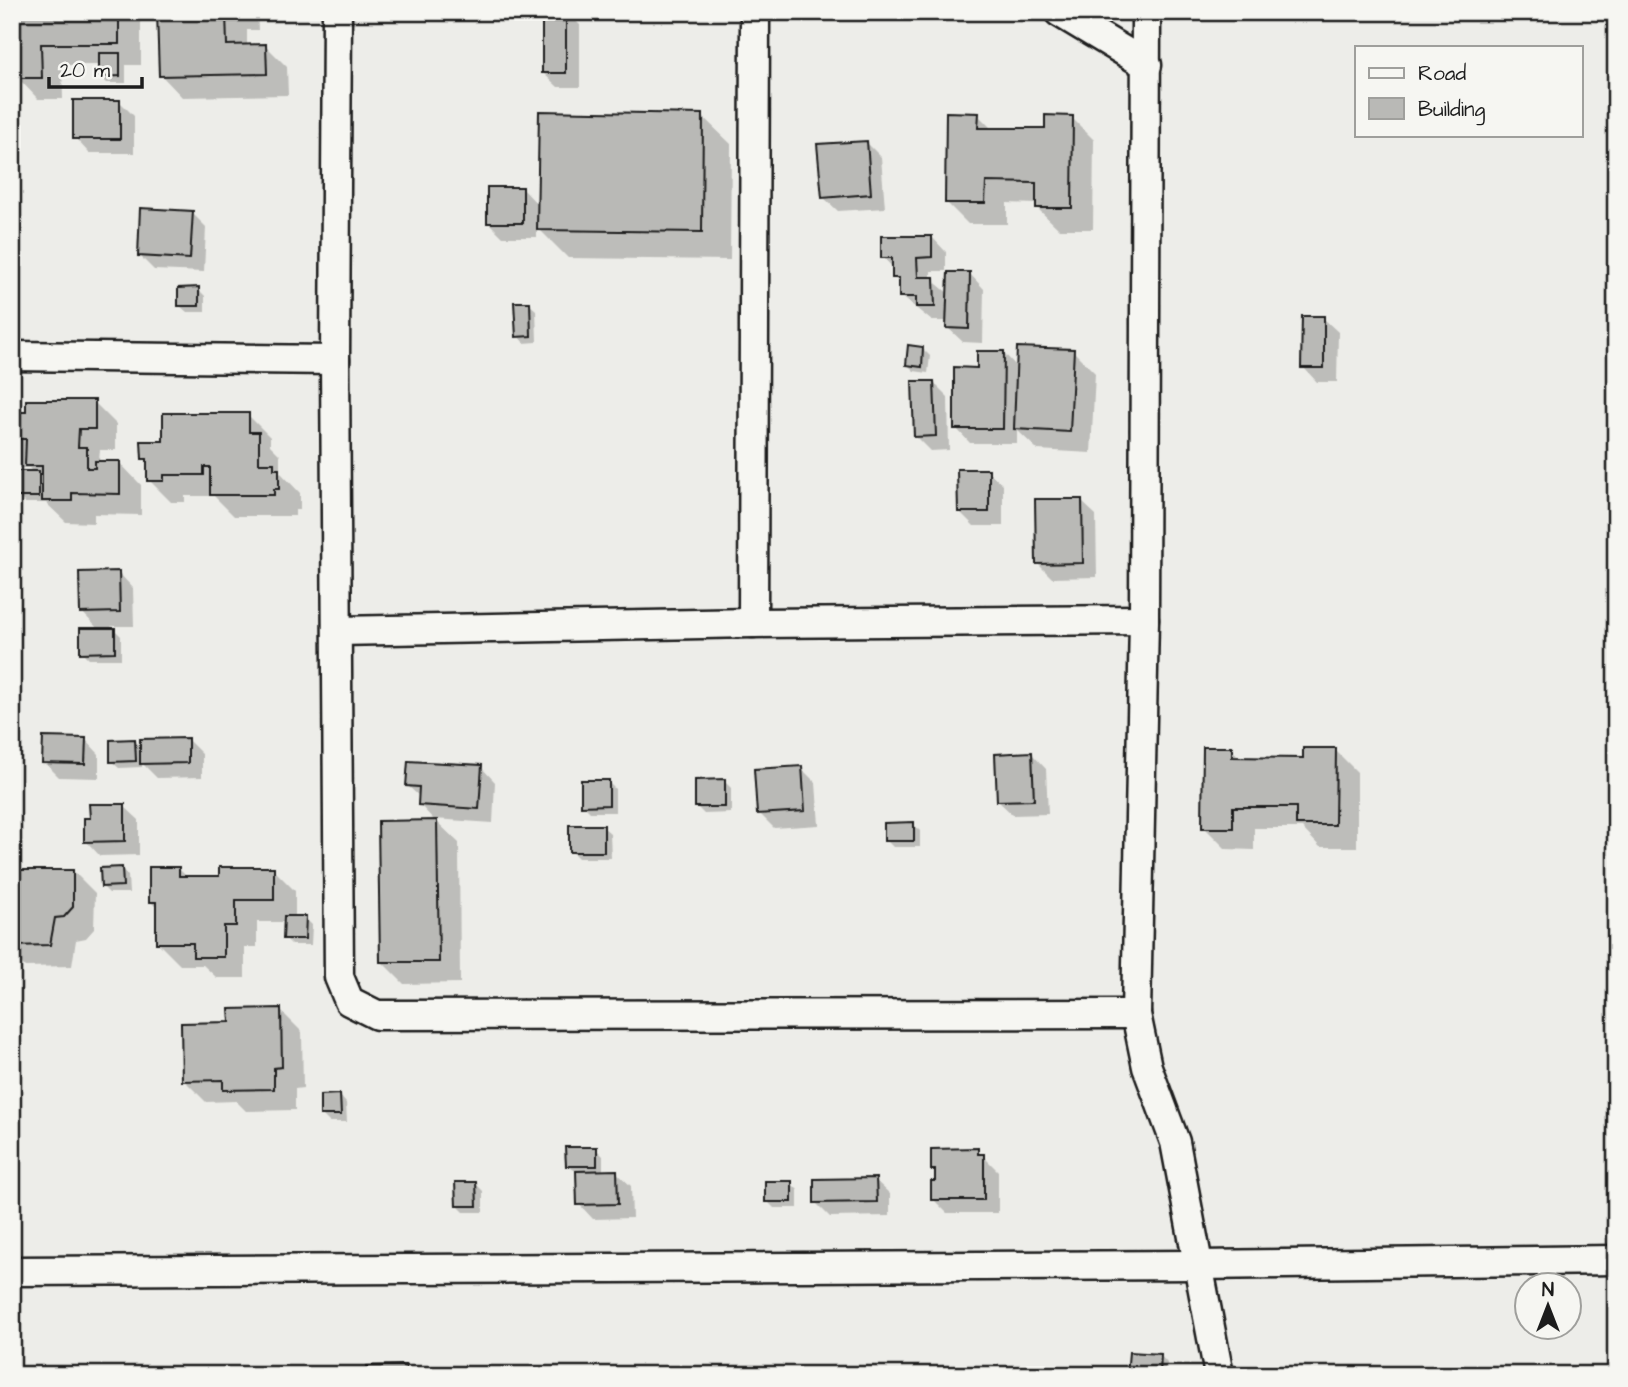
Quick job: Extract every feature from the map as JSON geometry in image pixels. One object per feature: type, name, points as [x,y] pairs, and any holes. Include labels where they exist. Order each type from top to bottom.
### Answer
[{"type":"street","points":[[337,12],[335,360],[339,977],[349,1002],[377,1015],[1136,1014]]},
{"type":"street","points":[[753,623],[755,12]]},
{"type":"street","points":[[1059,12],[1147,65]]},
{"type":"street","points":[[1146,12],[1144,620],[1136,1014],[1147,1067],[1175,1142],[1219,1375]]},
{"type":"street","points":[[12,356],[335,360]]},
{"type":"street","points":[[338,631],[753,623],[1144,620]]},
{"type":"street","points":[[12,1271],[1198,1265],[1616,1260]]},
{"type":"building","points":[[12,12],[119,12],[119,44],[41,44],[42,78],[15,78]]},
{"type":"building","points":[[157,12],[226,12],[227,45],[266,44],[267,74],[159,76]]},
{"type":"building","points":[[542,12],[566,12],[566,73],[542,73]]},
{"type":"building","points":[[99,53],[120,53],[120,76],[99,77]]},
{"type":"building","points":[[73,100],[120,100],[120,139],[73,139]]},
{"type":"building","points":[[539,111],[703,114],[702,232],[537,230]]},
{"type":"building","points":[[946,112],[979,113],[978,128],[1045,128],[1045,115],[1073,116],[1072,208],[1036,208],[1036,183],[986,182],[985,203],[945,203]]},
{"type":"building","points":[[867,141],[871,194],[822,198],[817,144]]},
{"type":"building","points":[[487,187],[523,187],[523,223],[487,223]]},
{"type":"building","points":[[140,208],[193,211],[190,259],[138,256]]},
{"type":"building","points":[[881,236],[932,236],[932,257],[917,258],[918,277],[934,277],[935,307],[916,307],[916,297],[899,297],[899,278],[892,278],[892,258],[881,258]]},
{"type":"building","points":[[948,272],[970,272],[969,329],[946,328]]},
{"type":"building","points":[[199,287],[199,306],[178,306],[178,288]]},
{"type":"building","points":[[514,302],[530,302],[531,336],[516,337]]},
{"type":"building","points":[[1302,316],[1324,316],[1324,368],[1301,368]]},
{"type":"building","points":[[908,345],[923,347],[922,367],[906,365]]},
{"type":"building","points":[[1017,347],[1074,349],[1070,432],[1014,429]]},
{"type":"building","points":[[977,351],[1004,351],[1003,429],[954,429],[954,367],[977,368]]},
{"type":"building","points":[[912,381],[934,381],[936,436],[914,437]]},
{"type":"building","points":[[26,400],[95,400],[95,429],[79,429],[78,447],[87,447],[87,468],[95,468],[95,461],[120,461],[120,494],[72,493],[72,501],[42,501],[42,466],[25,466],[26,439],[17,439],[17,447],[12,447],[12,404],[16,404],[16,412],[26,412]]},
{"type":"building","points":[[163,413],[249,413],[249,432],[259,432],[259,463],[274,463],[274,469],[279,469],[279,489],[274,489],[274,495],[210,495],[210,467],[204,467],[204,475],[164,475],[164,481],[147,481],[147,459],[142,459],[141,441],[163,441]]},
{"type":"building","points":[[957,469],[989,469],[989,512],[958,512]]},
{"type":"building","points":[[17,471],[39,471],[39,497],[16,497]]},
{"type":"building","points":[[1035,499],[1082,499],[1083,563],[1036,564]]},
{"type":"building","points":[[119,571],[120,612],[80,613],[79,572]]},
{"type":"building","points":[[80,628],[115,628],[115,652],[80,653]]},
{"type":"building","points":[[43,737],[86,738],[85,764],[42,763]]},
{"type":"building","points":[[188,738],[188,763],[140,764],[140,739]]},
{"type":"building","points":[[135,739],[136,761],[110,762],[110,740]]},
{"type":"building","points":[[1203,747],[1232,747],[1232,757],[1303,758],[1303,748],[1336,748],[1335,825],[1296,825],[1296,807],[1233,807],[1233,828],[1202,828]]},
{"type":"building","points":[[1032,752],[1034,800],[997,801],[995,754]]},
{"type":"building","points":[[408,761],[482,765],[479,809],[418,805],[419,787],[406,786]]},
{"type":"building","points":[[802,766],[805,811],[757,814],[754,769]]},
{"type":"building","points":[[725,779],[725,807],[695,807],[695,780]]},
{"type":"building","points":[[581,780],[609,780],[609,805],[581,806]]},
{"type":"building","points":[[89,804],[125,804],[125,841],[84,842],[84,818],[90,818]]},
{"type":"building","points":[[437,820],[439,962],[380,962],[378,821]]},
{"type":"building","points":[[914,822],[914,841],[884,841],[884,823]]},
{"type":"building","points":[[569,825],[604,825],[604,852],[569,852]]},
{"type":"building","points":[[122,867],[123,886],[101,887],[100,868]]},
{"type":"building","points":[[149,867],[179,867],[179,876],[219,876],[219,867],[274,867],[274,900],[236,900],[236,926],[224,926],[224,957],[193,957],[193,943],[156,943],[156,902],[149,902]]},
{"type":"building","points":[[12,870],[73,870],[73,907],[64,917],[55,918],[50,945],[12,946]]},
{"type":"building","points":[[284,916],[306,916],[305,939],[283,939]]},
{"type":"building","points":[[281,1008],[282,1067],[274,1068],[274,1089],[223,1090],[223,1080],[182,1081],[181,1023],[230,1022],[229,1009]]},
{"type":"building","points":[[340,1094],[341,1115],[320,1115],[320,1095]]},
{"type":"building","points":[[565,1147],[597,1147],[597,1166],[566,1166]]},
{"type":"building","points":[[978,1148],[978,1154],[984,1154],[984,1200],[931,1200],[931,1181],[935,1181],[935,1170],[931,1170],[931,1149]]},
{"type":"building","points":[[617,1170],[618,1204],[577,1205],[576,1171]]},
{"type":"building","points":[[876,1178],[877,1202],[814,1203],[814,1179]]},
{"type":"building","points":[[765,1181],[792,1181],[792,1202],[765,1202]]},
{"type":"building","points":[[455,1182],[476,1182],[477,1206],[456,1206]]},
{"type":"building","points":[[1129,1352],[1161,1354],[1160,1375],[1127,1375]]},
{"type":"building","points":[[406,1365],[406,1375],[367,1375],[367,1366]]}]
